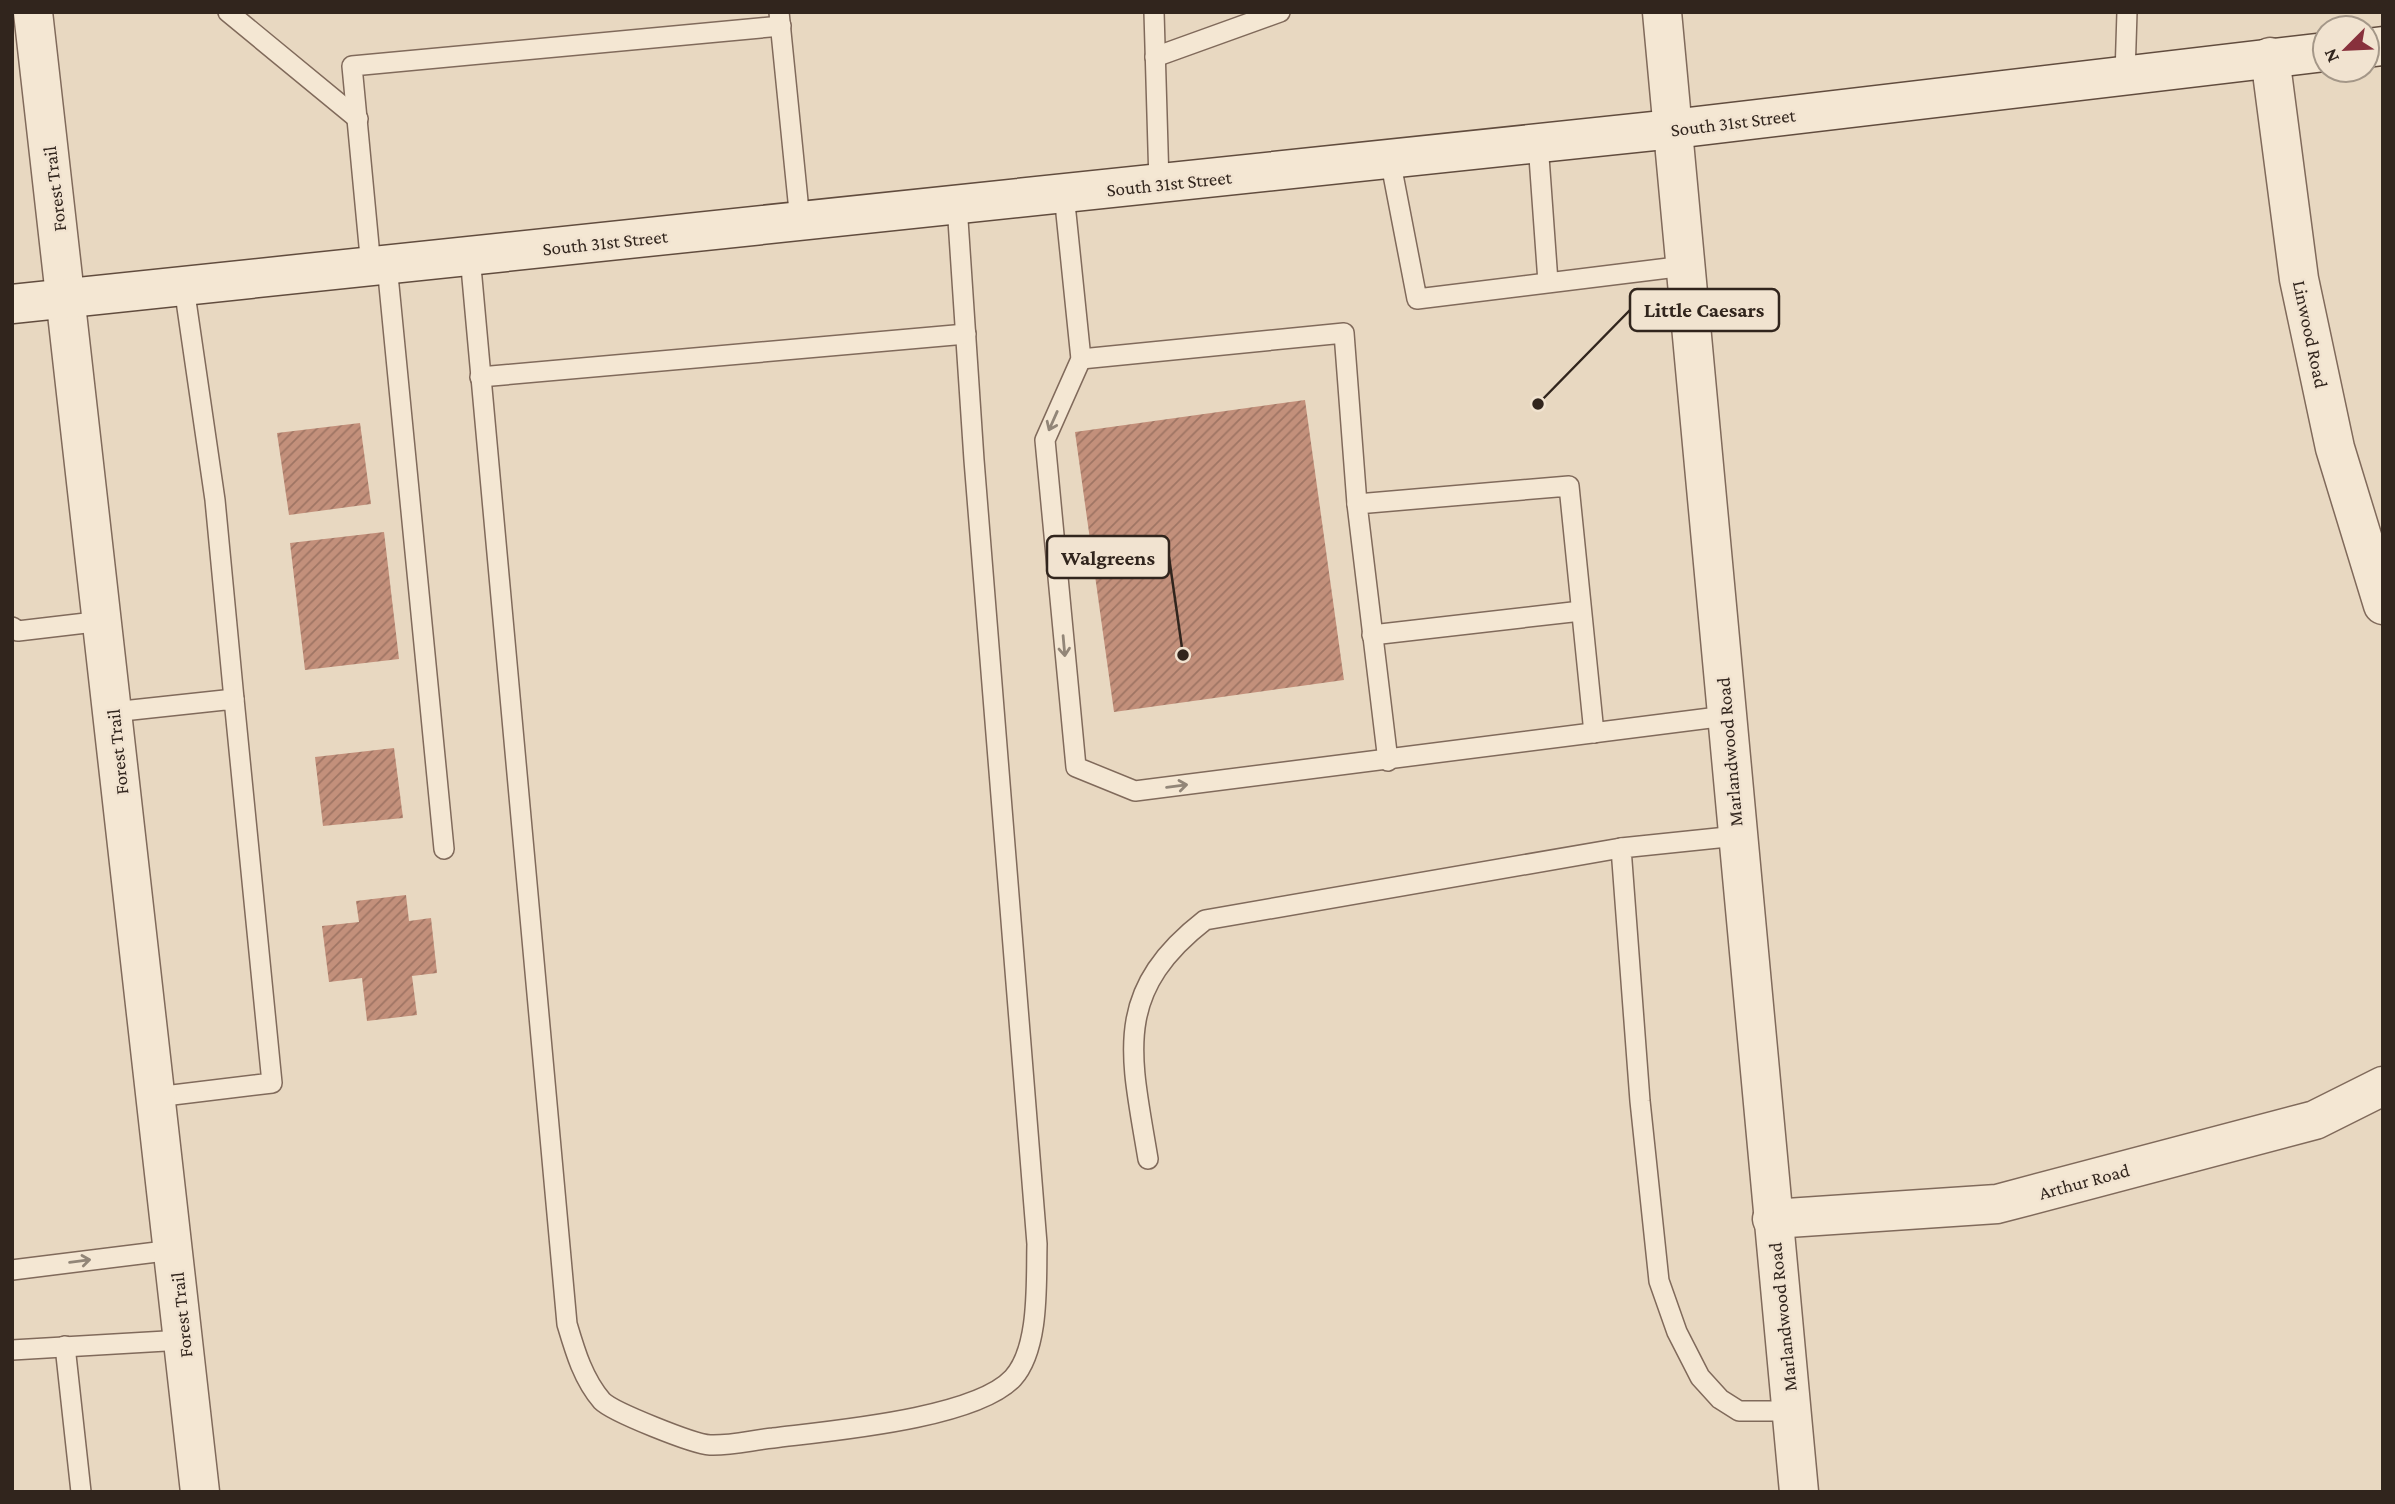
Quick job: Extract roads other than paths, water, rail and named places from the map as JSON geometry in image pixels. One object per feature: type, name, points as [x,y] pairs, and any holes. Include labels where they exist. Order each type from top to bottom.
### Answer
[{"type":"street","name":"Forest Trail","points":[[33,12],[200,1492]]},
{"type":"street","name":"Marlandwood Road","points":[[1662,12],[1799,1492]]},
{"type":"street","name":"South 31st Street","points":[[12,304],[1538,144],[2311,53]]},
{"type":"street","name":"Linwood Road","points":[[2270,57],[2299,279],[2335,448],[2383,605]]},
{"type":"street","name":"Arthur Road","points":[[1772,1219],[1997,1204],[2315,1120],[2383,1086]]},
{"type":"lane","points":[[228,12],[358,119]]},
{"type":"lane","points":[[1154,12],[1159,183]]},
{"type":"lane","points":[[1155,57],[1280,12]]},
{"type":"lane","points":[[2125,75],[2127,12]]},
{"type":"lane","points":[[444,849],[379,266],[352,66],[780,19],[800,221]]},
{"type":"lane","points":[[1538,144],[1548,282]]},
{"type":"lane","points":[[1390,159],[1418,299],[1685,266]]},
{"type":"lane","points":[[1064,194],[1082,359],[1045,440],[1076,767],[1135,791],[1726,716]]},
{"type":"lane","points":[[470,256],[567,1324],[580,1367],[603,1402],[659,1429],[709,1445],[884,1424],[938,1412],[979,1399],[1013,1378],[1027,1352],[1034,1317],[1037,1244],[957,205]]},
{"type":"lane","points":[[156,1097],[272,1083],[215,500],[184,287]]},
{"type":"lane","points":[[1082,359],[1344,333],[1357,503],[1388,761]]},
{"type":"lane","points":[[480,377],[966,334]]},
{"type":"lane","points":[[1357,503],[1569,486],[1594,733]]},
{"type":"lane","points":[[1372,635],[1581,611]]},
{"type":"lane","points":[[12,627],[18,631],[103,621]]},
{"type":"lane","points":[[113,712],[234,699]]},
{"type":"lane","points":[[1148,1159],[1133,1072],[1135,1012],[1154,973],[1178,940],[1205,920],[1621,848],[1737,836]]},
{"type":"lane","points":[[1621,848],[1640,1101],[1659,1281],[1676,1332],[1700,1377],[1720,1399],[1739,1411],[1791,1411]]},
{"type":"lane","points":[[12,1270],[173,1250]]},
{"type":"lane","points":[[12,1350],[183,1340]]},
{"type":"lane","points":[[65,1346],[80,1492]]},
{"type":"place","name":"Little Caesars","points":[[1538,404]]},
{"type":"place","name":"Walgreens","points":[[1183,655]]}]
